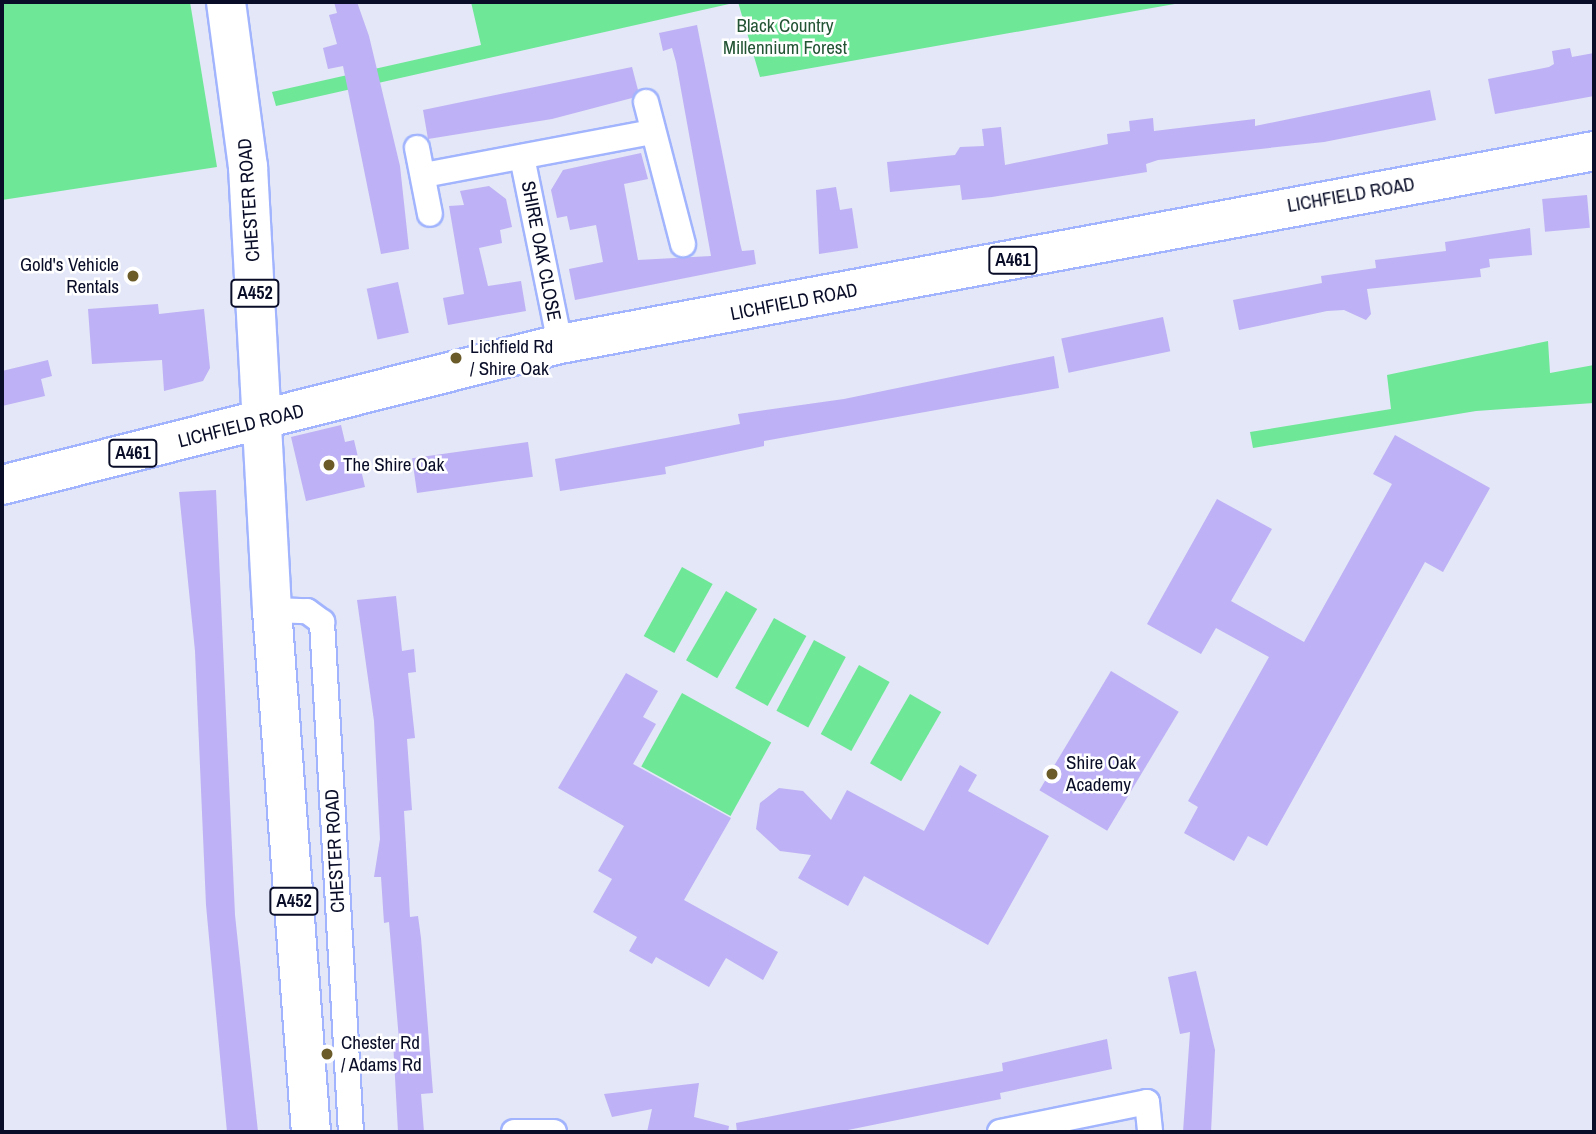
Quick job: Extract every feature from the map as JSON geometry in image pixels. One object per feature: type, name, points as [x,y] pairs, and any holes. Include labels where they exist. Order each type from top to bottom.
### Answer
[{"type":"highway","name":"CHESTER ROAD","points":[[226,2],[248,166],[264,419],[272,610],[312,1132]]},
{"type":"highway","name":"LICHFIELD ROAD","points":[[2,485],[560,344],[1594,152]]},
{"type":"street","points":[[646,102],[683,244]]},
{"type":"street","name":"SHIRE OAK CLOSE","points":[[424,175],[652,132]]},
{"type":"street","points":[[417,148],[430,214]]},
{"type":"street","name":"SHIRE OAK CLOSE","points":[[522,157],[560,344]]},
{"type":"street","name":"CHESTER ROAD","points":[[272,610],[307,611],[322,622],[351,1132]]},
{"type":"street","points":[[1000,1132],[1147,1102],[1150,1132]]},
{"type":"street","points":[[514,1132],[554,1132]]},
{"type":"green space","points":[[2,2],[190,2],[217,167],[2,200]]},
{"type":"green space","name":"Black Country Millennium Forest","points":[[471,2],[738,2],[276,106],[272,92],[481,45]]},
{"type":"green space","name":"Black Country Millennium Forest","points":[[738,2],[1186,2],[760,77]]},
{"type":"green space","points":[[1548,341],[1550,373],[1594,365],[1594,403],[1476,411],[1253,448],[1250,432],[1391,409],[1387,375]]},
{"type":"green space","points":[[682,567],[713,584],[674,653],[644,636]]},
{"type":"green space","points":[[726,591],[757,609],[717,678],[686,660]]},
{"type":"green space","points":[[774,618],[806,636],[768,706],[735,688]]},
{"type":"green space","points":[[814,640],[846,657],[808,728],[776,711]]},
{"type":"green space","points":[[859,665],[890,682],[851,751],[821,734]]},
{"type":"green space","points":[[682,693],[771,742],[730,816],[641,766]]},
{"type":"green space","points":[[910,694],[941,712],[901,781],[870,763]]},
{"type":"building","points":[[334,2],[357,2],[369,36],[400,166],[409,249],[381,254],[343,66],[328,69],[323,48],[337,44],[329,15],[337,13]]},
{"type":"building","points":[[697,25],[740,243],[742,251],[754,250],[756,264],[575,300],[569,269],[603,262],[596,225],[570,230],[567,216],[557,218],[551,190],[563,170],[641,153],[648,179],[624,184],[638,260],[711,256],[676,62],[672,48],[663,51],[659,33]]},
{"type":"building","points":[[1570,48],[1572,57],[1594,53],[1594,96],[1495,114],[1488,79],[1549,67],[1554,64],[1552,51]]},
{"type":"building","points":[[632,67],[638,90],[632,98],[552,119],[428,139],[423,110]]},
{"type":"building","points":[[1430,90],[1436,120],[1324,142],[1158,160],[1146,164],[1147,172],[992,197],[962,200],[960,185],[890,192],[887,162],[955,155],[960,147],[984,146],[982,129],[1001,127],[1005,165],[1108,144],[1107,134],[1130,131],[1129,121],[1153,118],[1154,131],[1255,119],[1255,126]]},
{"type":"building","points":[[489,186],[506,199],[512,227],[500,230],[502,243],[479,248],[488,286],[521,281],[526,311],[448,325],[443,298],[464,294],[449,206],[464,205],[460,191]]},
{"type":"building","points":[[836,187],[840,210],[852,208],[858,248],[819,254],[816,190]]},
{"type":"building","points":[[1587,195],[1590,228],[1545,232],[1542,199]]},
{"type":"building","points":[[1530,228],[1532,255],[1489,259],[1490,267],[1480,269],[1481,277],[1367,289],[1371,314],[1366,320],[1344,310],[1327,311],[1239,330],[1233,300],[1322,283],[1321,276],[1376,268],[1375,260],[1446,251],[1445,242]]},
{"type":"building","points":[[398,282],[409,333],[378,340],[367,289]]},
{"type":"building","points":[[158,304],[159,314],[204,309],[210,368],[203,381],[164,391],[162,360],[92,364],[88,309]]},
{"type":"building","points":[[1163,317],[1170,351],[1069,373],[1061,339]]},
{"type":"building","points":[[1054,356],[1059,388],[764,441],[764,446],[665,467],[666,474],[560,491],[555,459],[740,424],[738,414],[844,399]]},
{"type":"building","points":[[48,360],[52,376],[41,379],[45,396],[2,406],[2,371]]},
{"type":"building","name":"The Shire Oak","points":[[341,425],[345,442],[354,440],[365,487],[306,501],[291,437]]},
{"type":"building","points":[[1395,435],[1490,488],[1443,572],[1425,562],[1267,846],[1248,836],[1234,861],[1184,833],[1198,807],[1188,801],[1269,657],[1216,628],[1201,654],[1147,624],[1217,499],[1272,529],[1231,601],[1304,642],[1392,484],[1373,474]]},
{"type":"building","points":[[528,442],[533,477],[417,493],[412,458]]},
{"type":"building","points":[[216,490],[235,915],[258,1132],[227,1132],[206,905],[195,651],[179,492]]},
{"type":"building","points":[[396,596],[402,651],[414,649],[416,672],[408,673],[415,738],[407,739],[412,810],[404,811],[410,917],[418,916],[421,938],[433,1093],[421,1094],[424,1132],[398,1132],[393,1041],[399,1040],[389,922],[384,923],[381,877],[374,877],[380,839],[374,721],[357,600]]},
{"type":"building","points":[[1111,671],[1179,712],[1107,831],[1039,790]]},
{"type":"building","points":[[626,673],[658,691],[643,717],[656,724],[633,764],[731,818],[684,900],[778,952],[763,980],[726,958],[709,987],[656,957],[652,964],[629,951],[637,937],[593,912],[612,879],[598,871],[624,826],[558,788]]},
{"type":"building","points":[[960,765],[977,775],[968,791],[1049,836],[988,945],[864,876],[848,906],[798,878],[811,855],[780,851],[756,829],[760,803],[779,788],[803,791],[831,820],[847,790],[924,831]]},
{"type":"building","points":[[1196,971],[1215,1050],[1211,1132],[1183,1132],[1190,1032],[1180,1034],[1168,977]]},
{"type":"building","points":[[1107,1039],[1112,1069],[1000,1093],[1001,1099],[838,1132],[737,1132],[736,1123],[1003,1071],[1002,1063]]},
{"type":"building","points":[[699,1083],[694,1117],[729,1126],[728,1132],[647,1132],[652,1109],[612,1117],[604,1094]]},
{"type":"place","name":"Gold's Vehicle Rentals","points":[[133,276]]},
{"type":"place","name":"Lichfield Rd / Shire Oak","points":[[456,358]]},
{"type":"place","name":"The Shire Oak","points":[[329,465]]},
{"type":"place","name":"Shire Oak Academy","points":[[1052,774]]},
{"type":"place","name":"Chester Rd / Adams Rd","points":[[327,1054]]}]
